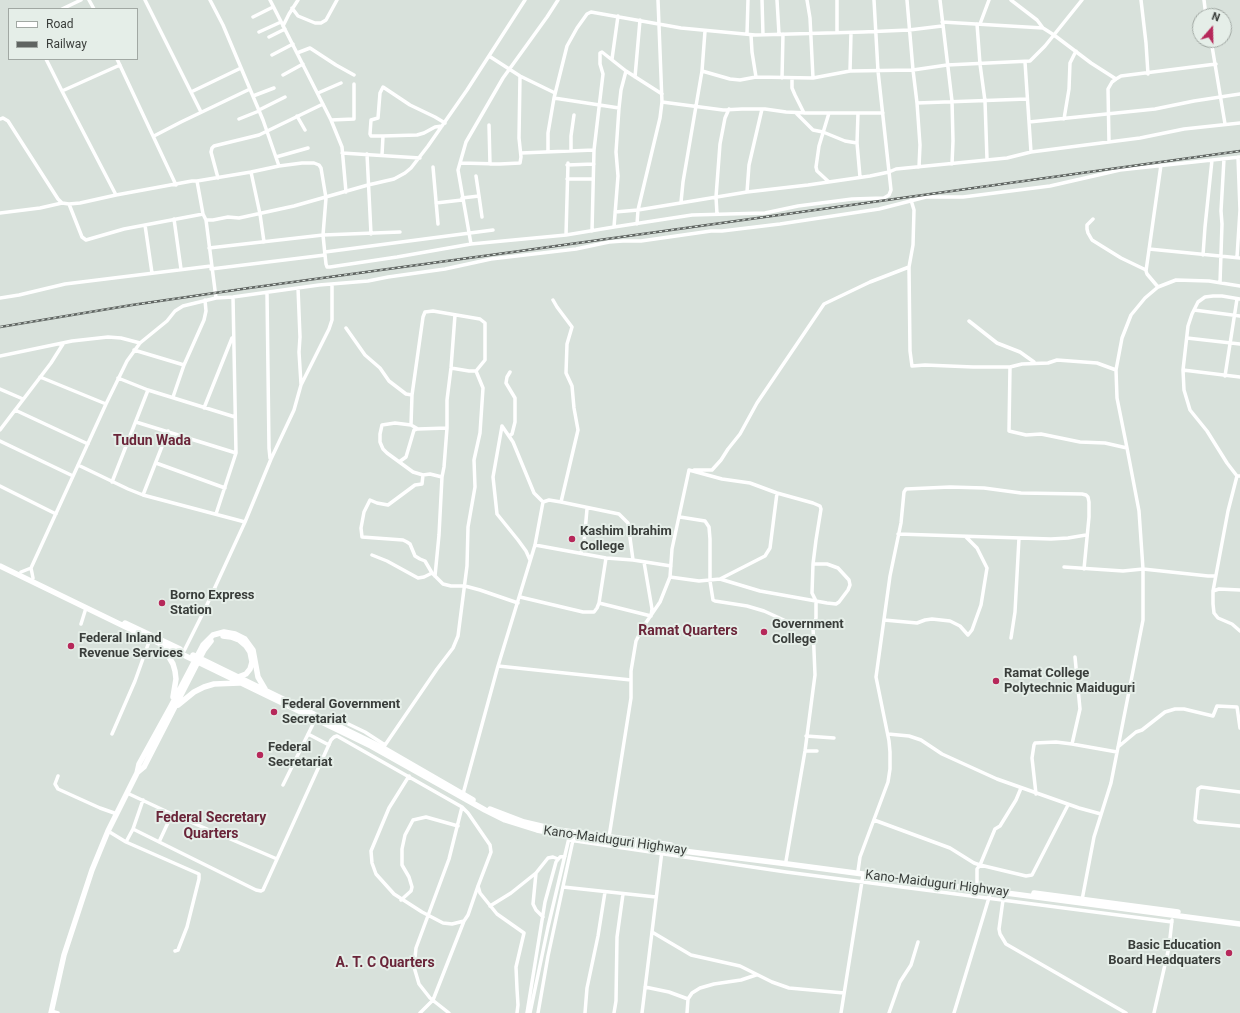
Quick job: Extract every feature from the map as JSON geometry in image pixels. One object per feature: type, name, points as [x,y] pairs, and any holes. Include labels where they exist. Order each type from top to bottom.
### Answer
[{"type":"highway","name":"Kano-Maiduguri Highway","points":[[0,562],[266,690],[386,754],[495,815],[537,830],[570,839],[662,851],[864,874],[1240,921]]},
{"type":"highway","name":"Kano-Maiduguri Highway","points":[[0,566],[241,683],[384,746],[463,794],[496,812],[524,822],[569,832],[1082,901],[1172,918],[1240,924]]},
{"type":"highway","points":[[51,1012],[60,969],[73,924],[92,870],[108,832],[137,773],[144,767],[202,649],[209,638],[230,632],[245,639],[253,650],[258,677],[266,690]]},
{"type":"highway","points":[[202,649],[210,642],[222,636],[235,638],[244,643],[250,652],[252,662],[249,671],[238,677]]},
{"type":"highway","points":[[162,645],[171,660],[175,671],[173,707]]},
{"type":"highway","points":[[173,707],[194,692],[204,687],[214,684],[241,683]]},
{"type":"street","points":[[63,8],[72,2],[81,0]]},
{"type":"street","points":[[145,0],[201,112]]},
{"type":"street","points":[[210,0],[223,25],[259,110],[279,166]]},
{"type":"street","points":[[270,0],[318,93],[342,147],[346,192]]},
{"type":"street","points":[[269,37],[283,26],[298,0]]},
{"type":"street","points":[[292,8],[298,16],[315,23],[321,23],[326,20],[337,0]]},
{"type":"street","points":[[206,220],[218,220],[228,217],[239,218],[326,198],[368,185],[394,179],[411,168],[445,123],[525,0]]},
{"type":"street","points":[[471,244],[458,170],[466,142],[503,78],[558,0]]},
{"type":"street","points":[[637,224],[638,210],[660,118],[662,102],[658,0]]},
{"type":"street","points":[[748,0],[749,34],[756,77]]},
{"type":"street","points":[[762,0],[763,35]]},
{"type":"street","points":[[777,0],[781,34],[782,78]]},
{"type":"street","points":[[807,0],[810,18],[812,78]]},
{"type":"street","points":[[837,0],[837,33]]},
{"type":"street","points":[[0,213],[40,208],[62,203],[80,203],[116,195],[279,166],[314,163],[319,165],[321,168],[326,198],[324,235],[325,254],[327,267],[330,267],[397,258],[471,244],[566,235],[692,215],[765,213],[798,206],[852,199],[884,198],[889,195],[891,190],[878,72],[874,0]]},
{"type":"street","points":[[907,0],[917,103],[920,145],[919,167]]},
{"type":"street","points":[[940,0],[952,101],[952,164]]},
{"type":"street","points":[[987,159],[985,101],[980,64],[979,24],[989,0]]},
{"type":"street","points":[[1010,0],[1037,20],[1043,28],[1054,34],[1091,63],[1116,79]]},
{"type":"street","points":[[702,71],[730,79],[740,80],[756,77],[812,78],[850,71],[878,72],[913,70],[947,65],[1025,62],[1034,58],[1082,0]]},
{"type":"street","points":[[1141,0],[1148,74]]},
{"type":"street","points":[[254,17],[274,7]]},
{"type":"street","points":[[548,152],[548,133],[567,46],[577,28],[591,12],[705,31],[763,35],[909,30],[942,24],[979,24],[1043,28]]},
{"type":"street","points":[[612,59],[618,16]]},
{"type":"street","points":[[635,77],[640,20]]},
{"type":"street","points":[[260,32],[283,26]]},
{"type":"street","points":[[681,202],[695,106],[702,71],[705,31]]},
{"type":"street","points":[[850,71],[851,33]]},
{"type":"street","points":[[272,55],[293,44]]},
{"type":"street","points":[[297,54],[310,48],[336,66],[354,75]]},
{"type":"street","points":[[1213,48],[1225,124]]},
{"type":"street","points":[[1064,118],[1069,89],[1070,63],[1076,51]]},
{"type":"street","points":[[592,231],[594,150],[603,74],[600,64],[600,53],[602,52],[626,71],[662,94]]},
{"type":"street","points":[[490,56],[520,76],[555,96],[619,108]]},
{"type":"street","points":[[46,60],[116,195]]},
{"type":"street","points":[[118,60],[176,184]]},
{"type":"street","points":[[1025,62],[1031,152]]},
{"type":"street","points":[[283,75],[303,64]]},
{"type":"street","points":[[1109,142],[1108,89],[1112,82],[1116,79],[1121,76],[1148,74],[1216,64]]},
{"type":"street","points":[[62,91],[120,65]]},
{"type":"street","points":[[191,92],[241,68]]},
{"type":"street","points":[[614,227],[618,176],[616,152],[619,108],[621,90],[626,71]]},
{"type":"street","points":[[460,163],[520,163],[520,76]]},
{"type":"street","points":[[792,78],[792,88],[804,113]]},
{"type":"street","points":[[318,93],[341,82]]},
{"type":"street","points":[[331,120],[354,119],[354,84]]},
{"type":"street","points":[[442,126],[434,127],[424,133],[416,134],[371,136],[370,134],[371,120],[378,118],[380,93],[383,87],[410,105],[445,123]]},
{"type":"street","points":[[253,96],[274,88]]},
{"type":"street","points":[[154,136],[250,89]]},
{"type":"street","points":[[1029,122],[1155,109],[1240,94]]},
{"type":"street","points":[[240,119],[285,98]]},
{"type":"street","points":[[917,103],[1027,99]]},
{"type":"street","points":[[662,102],[728,109],[762,109],[796,113],[883,113]]},
{"type":"street","points":[[218,178],[211,152],[214,146],[254,136],[267,131],[323,104]]},
{"type":"street","points":[[717,214],[716,197],[720,144],[728,109]]},
{"type":"street","points":[[747,192],[749,165],[762,109]]},
{"type":"street","points":[[796,113],[813,130],[823,132],[845,141],[857,143]]},
{"type":"street","points":[[829,113],[819,146],[816,167],[816,171],[829,182]]},
{"type":"street","points":[[858,113],[857,143],[860,177]]},
{"type":"street","points":[[571,150],[574,115]]},
{"type":"street","points":[[297,116],[305,130]]},
{"type":"street","points":[[0,119],[3,118],[8,121],[15,129],[62,203]]},
{"type":"street","points":[[615,212],[638,210],[747,192],[829,182],[889,172],[896,169],[1007,158],[1031,152],[1140,138],[1184,129],[1240,123]]},
{"type":"street","points":[[490,125],[490,164]]},
{"type":"street","points":[[382,155],[383,136]]},
{"type":"street","points":[[276,157],[308,148]]},
{"type":"street","points":[[521,153],[594,150]]},
{"type":"street","points":[[342,153],[420,158]]},
{"type":"street","points":[[367,154],[370,234]]},
{"type":"street","points":[[33,578],[31,568],[118,378],[134,350],[140,343],[167,321],[175,311],[183,306],[216,298],[368,281],[445,269],[491,259],[576,249],[610,242],[641,241],[711,231],[780,224],[878,209],[926,197],[979,195],[1050,186],[1120,170],[1239,157],[1239,258],[1149,249]]},
{"type":"street","points":[[1220,283],[1222,224],[1220,211],[1224,159]]},
{"type":"street","points":[[1203,254],[1212,160]]},
{"type":"street","points":[[566,235],[567,164],[594,164]]},
{"type":"street","points":[[1158,287],[1147,274],[1146,270],[1161,165]]},
{"type":"street","points":[[433,167],[438,224]]},
{"type":"street","points":[[251,172],[264,242]]},
{"type":"street","points":[[476,176],[482,217]]},
{"type":"street","points":[[567,179],[593,179]]},
{"type":"street","points":[[197,181],[203,214],[206,220],[216,298]]},
{"type":"street","points":[[436,203],[479,196]]},
{"type":"street","points":[[911,200],[914,210],[913,245],[909,267],[910,351],[912,366],[1010,367],[1034,362],[1048,362],[1057,360],[1097,363],[1116,370]]},
{"type":"street","points":[[69,204],[82,237],[86,240],[124,228],[203,214]]},
{"type":"street","points":[[174,219],[181,269]]},
{"type":"street","points":[[1093,219],[1087,225],[1088,233],[1092,240],[1121,258],[1146,270]]},
{"type":"street","points":[[145,225],[152,273]]},
{"type":"street","points":[[0,298],[19,296],[65,284],[98,281],[181,269],[325,254],[468,232],[493,230]]},
{"type":"street","points":[[209,248],[324,235],[400,232]]},
{"type":"street","points":[[689,470],[712,470],[721,460],[740,434],[757,403],[824,304],[870,282],[909,267]]},
{"type":"street","points":[[1082,901],[1094,837],[1111,783],[1143,620],[1143,569],[1139,511],[1117,398],[1116,370],[1122,338],[1131,315],[1145,298],[1158,287],[1176,280],[1240,286]]},
{"type":"street","points":[[184,651],[245,522],[271,459],[294,410],[301,385],[323,343],[332,320],[332,285]]},
{"type":"street","points":[[298,288],[301,385]]},
{"type":"street","points":[[267,293],[269,448],[271,459]]},
{"type":"street","points":[[1225,376],[1234,315],[1238,299],[1222,296],[1205,297],[1198,302],[1188,326],[1184,370],[1184,390],[1190,410],[1207,431],[1227,463],[1238,476],[1228,511],[1213,590],[1213,604],[1214,613],[1218,618],[1240,629]]},
{"type":"street","points":[[216,514],[236,453],[233,297]]},
{"type":"street","points":[[173,397],[184,365],[204,320],[206,311],[205,300]]},
{"type":"street","points":[[553,300],[572,327],[567,344],[566,373],[572,386],[578,430],[561,502]]},
{"type":"street","points":[[1194,310],[1240,316]]},
{"type":"street","points":[[411,425],[412,395],[423,317],[425,312],[433,311],[480,319],[485,323],[485,360],[476,371]]},
{"type":"street","points":[[434,574],[438,542],[447,428],[447,400],[455,315]]},
{"type":"street","points":[[969,321],[997,343],[1020,352],[1034,362]]},
{"type":"street","points":[[346,328],[365,355],[380,368],[389,381],[406,394],[412,395]]},
{"type":"street","points":[[204,408],[233,335]]},
{"type":"street","points":[[0,356],[63,343],[108,337],[121,338],[140,343]]},
{"type":"street","points":[[1187,338],[1240,344]]},
{"type":"street","points":[[0,430],[2,425],[51,363],[63,343]]},
{"type":"street","points":[[134,350],[184,365]]},
{"type":"street","points":[[1010,367],[1009,431],[1026,435],[1041,434],[1080,442],[1105,443],[1127,448]]},
{"type":"street","points":[[451,368],[476,371]]},
{"type":"street","points":[[1184,370],[1240,378]]},
{"type":"street","points":[[384,746],[452,648],[459,630],[465,586],[468,527],[474,487],[474,460],[480,433],[483,388],[476,371]]},
{"type":"street","points":[[509,436],[512,434],[515,422],[516,398],[506,383],[510,372]]},
{"type":"street","points":[[40,378],[106,404]]},
{"type":"street","points":[[118,378],[148,390],[235,417]]},
{"type":"street","points":[[0,389],[23,399]]},
{"type":"street","points":[[112,482],[148,390]]},
{"type":"street","points":[[15,410],[88,444]]},
{"type":"street","points":[[136,422],[236,453]]},
{"type":"street","points":[[418,429],[411,425],[395,423],[382,425],[380,442],[387,453],[412,472],[442,477]]},
{"type":"street","points":[[530,560],[526,551],[497,514],[494,477],[502,426],[520,456],[534,494],[544,502]]},
{"type":"street","points":[[399,462],[406,457],[414,430],[447,428]]},
{"type":"street","points":[[143,495],[168,431]]},
{"type":"street","points":[[0,441],[73,476]]},
{"type":"street","points":[[156,463],[225,488]]},
{"type":"street","points":[[78,464],[112,482],[143,495],[245,522]]},
{"type":"street","points":[[689,470],[722,479],[750,483],[777,493],[813,503],[820,506],[821,509],[813,564],[812,593],[816,601],[816,618],[813,627],[815,675],[805,751],[786,861]]},
{"type":"street","points":[[608,837],[631,698],[631,671],[636,641],[643,627],[660,602],[670,577],[672,549],[689,470]]},
{"type":"street","points":[[423,475],[422,484],[415,485],[388,505],[370,500],[364,512],[361,533],[362,537],[403,540],[410,544],[415,556],[425,561],[443,584],[450,586],[465,586],[518,603]]},
{"type":"street","points":[[0,486],[56,514]]},
{"type":"street","points":[[858,870],[860,857],[888,782],[890,769],[888,734],[876,677],[890,576],[904,492],[906,489],[950,487],[984,488],[1043,494],[1082,494],[1088,497],[1089,502],[1084,569]]},
{"type":"street","points":[[720,580],[765,556],[769,550],[777,493]]},
{"type":"street","points":[[544,502],[548,500],[561,502],[587,509],[619,514],[628,523],[633,560]]},
{"type":"street","points":[[463,794],[498,666],[535,545],[544,502]]},
{"type":"street","points":[[581,553],[584,543],[587,509]]},
{"type":"street","points":[[680,517],[704,521],[708,527],[710,539],[710,581],[713,600],[747,606],[764,611],[797,626],[813,627]]},
{"type":"street","points":[[898,534],[1019,538],[1068,538],[1086,535]]},
{"type":"street","points":[[884,620],[917,623],[932,619],[950,621],[960,626],[968,635],[972,630],[981,605],[987,568],[977,548],[966,536]]},
{"type":"street","points":[[1011,638],[1015,612],[1019,538]]},
{"type":"street","points":[[535,545],[606,558],[633,560],[671,566]]},
{"type":"street","points":[[372,555],[388,561],[418,578],[434,574]]},
{"type":"street","points":[[520,597],[583,612],[594,612],[599,604],[606,558]]},
{"type":"street","points":[[644,562],[652,609],[651,616]]},
{"type":"street","points":[[670,577],[710,581],[720,580],[760,591],[836,604],[843,598],[850,585],[849,580],[838,568],[827,564],[813,564]]},
{"type":"street","points":[[1064,567],[1123,571],[1143,569],[1216,576]]},
{"type":"street","points":[[21,572],[31,568]]},
{"type":"street","points":[[1213,590],[1240,590]]},
{"type":"street","points":[[599,604],[651,616]]},
{"type":"street","points":[[81,624],[86,608]]},
{"type":"street","points":[[112,734],[135,681],[150,639]]},
{"type":"street","points":[[1072,744],[1080,709],[1075,657]]},
{"type":"street","points":[[498,666],[632,680]]},
{"type":"street","points":[[1036,794],[1032,758],[1034,745],[1039,743],[1072,744],[1118,749],[1136,732],[1142,730],[1165,712],[1176,709],[1184,709],[1213,716],[1217,706],[1238,707],[1240,728]]},
{"type":"street","points":[[283,785],[287,774],[316,717]]},
{"type":"street","points":[[308,734],[330,745]]},
{"type":"street","points":[[888,734],[909,736],[921,740],[942,754],[958,762],[1021,788],[1101,814]]},
{"type":"street","points":[[132,829],[260,891],[263,890],[330,745],[334,737],[337,736],[462,807],[468,813],[491,848],[491,852],[468,915],[464,921],[433,1000],[420,1013]]},
{"type":"street","points":[[806,736],[834,738]]},
{"type":"street","points":[[805,751],[817,751]]},
{"type":"street","points":[[58,776],[55,784],[58,789],[117,814]]},
{"type":"street","points":[[408,776],[389,808],[370,851],[376,874],[389,890],[401,900],[429,916],[443,923],[452,924],[464,921]]},
{"type":"street","points":[[1240,792],[1201,787],[1198,789],[1195,820],[1198,822],[1240,826]]},
{"type":"street","points":[[977,886],[977,869],[995,829],[1000,826],[1016,800],[1021,788]]},
{"type":"street","points":[[127,792],[172,814],[277,859]]},
{"type":"street","points":[[126,842],[143,800]]},
{"type":"street","points":[[874,820],[950,848],[980,865],[1026,876],[1032,875],[1068,804]]},
{"type":"street","points":[[449,1013],[433,1000],[419,984],[414,967],[416,948],[449,859],[462,807]]},
{"type":"street","points":[[159,842],[172,814]]},
{"type":"street","points":[[401,900],[411,891],[412,887],[409,877],[402,865],[402,849],[405,835],[413,820],[426,817],[458,826]]},
{"type":"street","points":[[108,832],[126,842],[199,874],[200,879],[187,927],[178,950],[175,951]]},
{"type":"street","points":[[530,1013],[548,927],[570,839]]},
{"type":"street","points":[[538,1013],[548,956],[563,887],[570,839]]},
{"type":"street","points":[[642,1013],[662,851],[721,863],[863,883],[1172,918],[1169,946],[1154,1013]]},
{"type":"street","points":[[490,906],[512,893],[536,873],[548,858],[553,857],[558,859],[565,856]]},
{"type":"street","points":[[527,1013],[545,902],[558,859]]},
{"type":"street","points":[[536,873],[533,904],[536,910],[543,917]]},
{"type":"street","points":[[841,1013],[864,874]]},
{"type":"street","points":[[478,886],[480,893],[497,914],[524,932],[516,967],[517,1013]]},
{"type":"street","points":[[563,887],[656,897]]},
{"type":"street","points":[[954,1013],[992,891]]},
{"type":"street","points":[[586,1013],[587,988],[598,936],[605,892]]},
{"type":"street","points":[[614,1013],[616,1001],[617,937],[623,894]]},
{"type":"street","points":[[1003,900],[999,929],[1000,934],[1006,944],[1126,1013]]},
{"type":"street","points":[[652,932],[691,955],[740,966],[756,975],[789,988],[844,993]]},
{"type":"street","points":[[889,1013],[900,982],[910,965],[918,942]]},
{"type":"street","points":[[687,1013],[688,999],[692,993],[700,988],[714,984],[741,980],[756,975]]},
{"type":"street","points":[[645,987],[669,992],[688,999]]},
{"type":"street","points":[[51,1012],[58,1013]]},
{"type":"railway","points":[[0,327],[132,305],[249,288],[1240,151]]},
{"type":"place","name":"Kashim Ibrahim College","points":[[572,539]]},
{"type":"place","name":"Borno Express Station","points":[[162,603]]},
{"type":"place","name":"Government College","points":[[764,632]]},
{"type":"place","name":"Federal Inland Revenue Services","points":[[71,646]]},
{"type":"place","name":"Ramat College Polytechnic Maiduguri","points":[[996,681]]},
{"type":"place","name":"Federal Government Secretariat","points":[[274,712]]},
{"type":"place","name":"Federal Secretariat","points":[[260,755]]},
{"type":"place","name":"Basic Education Board Headquaters","points":[[1229,953]]},
{"type":"district","name":"Tudun Wada","points":[[152,441]]},
{"type":"district","name":"Ramat Quarters","points":[[688,631]]},
{"type":"district","name":"Federal Secretary Quarters","points":[[211,826]]},
{"type":"district","name":"A. T. C Quarters","points":[[385,963]]}]
